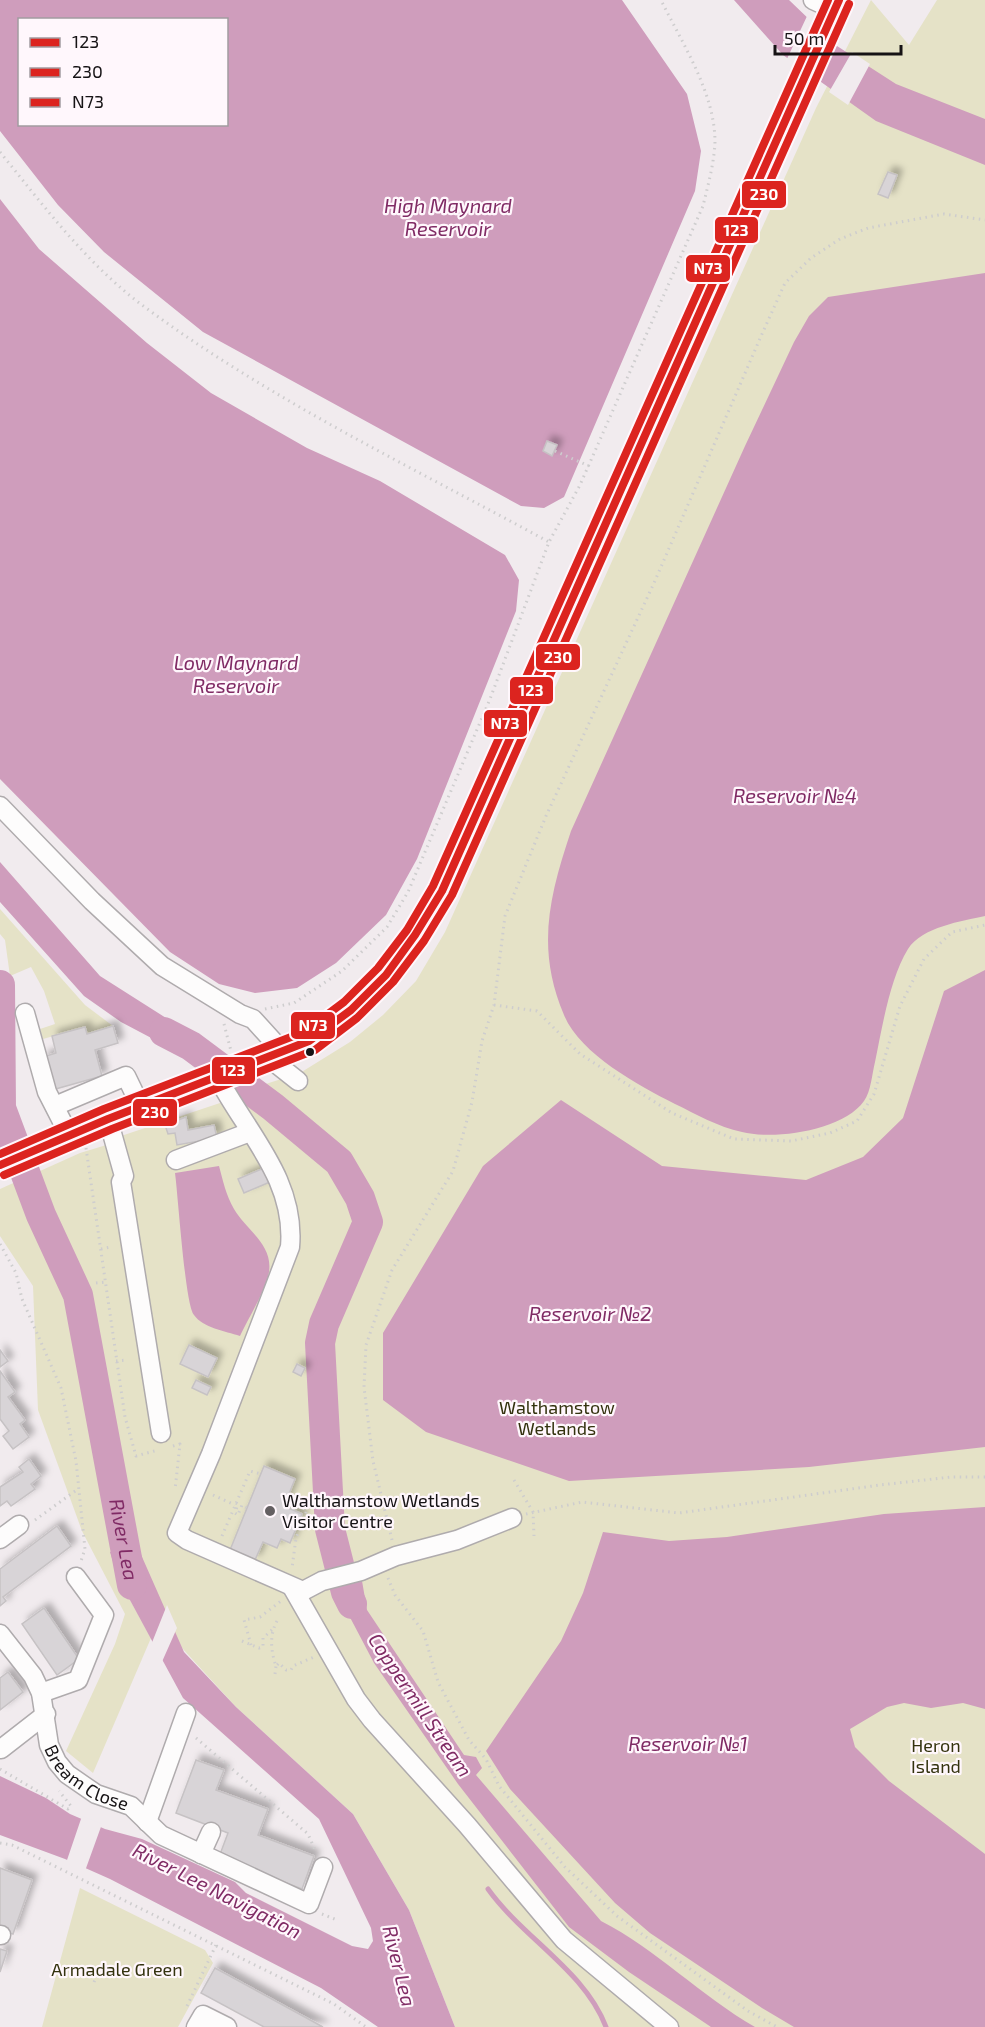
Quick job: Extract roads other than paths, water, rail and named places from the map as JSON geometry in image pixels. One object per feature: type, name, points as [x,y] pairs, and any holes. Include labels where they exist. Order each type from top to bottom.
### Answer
[{"type":"main road","points":[[0,1165],[108,1119],[215,1086],[238,1061],[276,1055],[309,1041],[331,1027],[397,964],[442,891],[836,7]]},
{"type":"street","points":[[813,0],[836,7]]},
{"type":"street","points":[[0,806],[92,901],[162,966],[240,1014],[253,1019],[276,1055],[298,1081]]},
{"type":"street","points":[[25,1013],[48,1092],[69,1135]]},
{"type":"street","points":[[55,1106],[126,1076],[141,1107]]},
{"type":"street","points":[[215,1086],[250,1132],[277,1173],[285,1194],[291,1231],[290,1247],[211,1454],[177,1533],[187,1540],[303,1591],[322,1581],[457,1540],[512,1518]]},
{"type":"street","points":[[108,1119],[118,1161],[122,1164],[124,1176],[121,1182],[161,1432]]},
{"type":"street","points":[[176,1160],[250,1132]]},
{"type":"street","points":[[0,1539],[19,1525]]},
{"type":"street","points":[[41,1693],[78,1680],[104,1615],[76,1577]]},
{"type":"street","points":[[292,1588],[356,1699],[372,1720],[467,1825],[564,1940],[663,2025]]},
{"type":"street","name":"Bream Close","points":[[1,1635],[22,1659],[41,1693],[50,1744],[57,1762],[68,1774],[96,1794],[131,1806],[161,1835],[309,1904],[323,1868]]},
{"type":"street","points":[[147,1822],[186,1713]]},
{"type":"street","points":[[1,1749],[46,1714]]},
{"type":"street","points":[[201,1854],[211,1832]]},
{"type":"street","points":[[196,2027],[203,2015],[227,2027]]},
{"type":"water","name":"High Maynard Reservoir","points":[[0,0],[622,0],[687,94],[701,151],[695,191],[564,497],[544,508],[521,506],[203,332],[104,252],[58,205],[0,131]]},
{"type":"water","points":[[734,0],[789,0],[837,46],[896,84],[985,119],[985,165],[876,121],[783,55]]},
{"type":"water","name":"Low Maynard Reservoir","points":[[0,199],[39,249],[147,343],[211,393],[307,448],[380,481],[505,555],[519,580],[516,611],[417,859],[386,915],[336,963],[297,988],[255,993],[219,984],[170,952],[0,779]]},
{"type":"water","name":"Reservoir №4","points":[[985,273],[985,916],[932,930],[914,941],[908,949],[891,989],[868,1092],[864,1101],[854,1111],[841,1120],[825,1126],[789,1134],[756,1134],[733,1130],[699,1116],[628,1078],[596,1055],[572,1029],[555,991],[548,945],[552,901],[563,855],[571,831],[745,446],[794,342],[809,316],[828,297]]},
{"type":"water","points":[[0,862],[100,976],[207,1044],[193,1060],[121,1022],[84,996],[0,902]]},
{"type":"water","name":"Reservoir №2","points":[[985,970],[985,1447],[809,1467],[569,1481],[426,1432],[383,1400],[383,1333],[483,1166],[561,1100],[662,1166],[806,1180],[863,1157],[903,1118],[944,991]]},
{"type":"water","points":[[219,1166],[231,1204],[239,1217],[258,1238],[267,1253],[269,1262],[269,1272],[264,1287],[240,1336],[209,1326],[194,1315],[185,1271],[175,1173]]},
{"type":"water","name":"Reservoir №1","points":[[985,1507],[985,1709],[963,1703],[931,1708],[904,1703],[887,1707],[850,1729],[855,1747],[889,1781],[985,1854],[985,2027],[794,2027],[650,1933],[615,1903],[510,1789],[486,1751],[561,1641],[583,1593],[603,1532],[669,1541],[727,1537],[884,1514]]},
{"type":"water","name":"River Lee Navigation","points":[[135,1541],[184,1652],[236,1707],[353,1814],[409,1910],[455,2027],[378,2027],[321,1988],[110,1879],[65,1859],[0,1835],[0,1776],[46,1798],[70,1814],[105,1829],[142,1839],[235,1882],[246,1893],[352,1946],[368,1949],[373,1941],[371,1928],[319,1819],[183,1698],[118,1578],[110,1552]]},
{"type":"water","points":[[361,1575],[367,1610],[464,1755],[476,1757],[482,1768],[476,1775],[601,1921],[641,1945],[735,2015],[755,2027],[711,2027],[629,1972],[569,1927],[458,1784],[374,1663],[333,1585]]},
{"type":"waterway","name":"River Lea","points":[[0,985],[1,1108],[41,1215],[78,1295],[132,1585]]},
{"type":"waterway","name":"Coppermill Stream","points":[[164,1032],[191,1046],[273,1107],[339,1162],[360,1198],[368,1222],[324,1324],[320,1343],[330,1529],[346,1592],[352,1604]]},
{"type":"waterway","points":[[488,1889],[502,1907],[584,1989],[606,2027]]},
{"type":"place","name":"Walthamstow Wetlands Visitor Centre","points":[[270,1511]]},
{"type":"park label","name":"Walthamstow Wetlands","points":[[557,1418]]},
{"type":"park label","name":"Heron Island","points":[[936,1756]]},
{"type":"park label","name":"Armadale Green","points":[[117,1970]]}]
